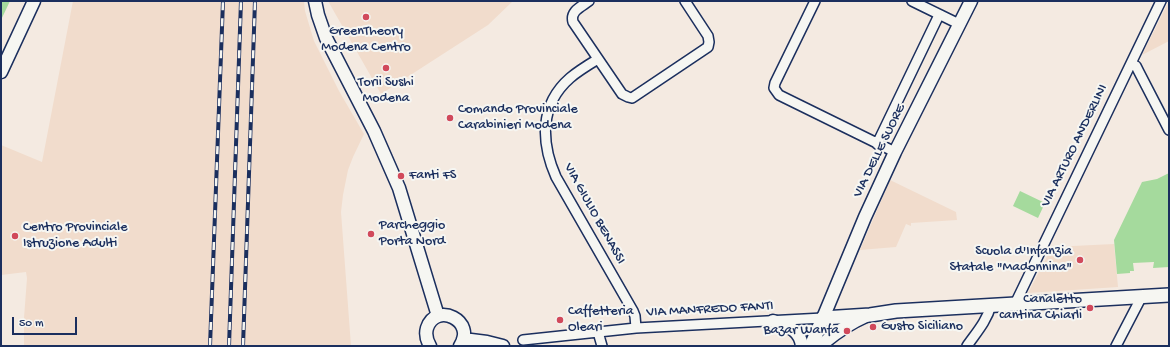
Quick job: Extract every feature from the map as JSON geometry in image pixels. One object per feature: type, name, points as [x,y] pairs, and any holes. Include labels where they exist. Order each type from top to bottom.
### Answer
[{"type":"main road","points":[[811,346],[823,318],[870,315],[896,311],[1169,295]]},
{"type":"street","points":[[1,72],[34,1]]},
{"type":"street","points":[[315,1],[326,38],[374,131],[399,188],[438,316]]},
{"type":"street","points":[[589,1],[576,10],[572,18],[573,22],[624,96],[632,98],[708,47],[708,36],[685,1]]},
{"type":"street","points":[[815,1],[775,83],[774,88],[779,95],[895,152]]},
{"type":"street","points":[[912,1],[959,24]]},
{"type":"street","name":"VIA DELLE SUORE","points":[[823,318],[865,217],[895,152],[971,1]]},
{"type":"street","name":"VIA ARTURO ANDERLINI","points":[[1015,304],[1161,1]]},
{"type":"street","points":[[877,144],[939,15]]},
{"type":"street","name":"VIA GIULIO BENASSI","points":[[598,59],[568,79],[557,93],[549,108],[545,128],[545,142],[547,154],[556,177],[633,311],[636,328]]},
{"type":"street","points":[[1131,64],[1136,66],[1169,130]]},
{"type":"street","points":[[1116,346],[1142,296]]},
{"type":"street","points":[[967,346],[984,322],[991,305]]},
{"type":"street","points":[[430,346],[426,338],[427,328],[438,316],[448,315],[458,320],[463,328],[462,342],[487,342],[503,346]]},
{"type":"street","points":[[820,346],[844,326],[870,315]]},
{"type":"street","name":"VIA MANFREDO FANTI","points":[[523,340],[636,328],[823,318]]},
{"type":"street","points":[[773,321],[787,326],[796,332],[802,346]]},
{"type":"street","points":[[598,332],[602,346]]},
{"type":"shaded area","points":[[73,1],[304,1],[305,11],[314,41],[339,91],[364,134],[348,170],[341,212],[351,346],[24,346],[26,272],[1,275],[1,145],[42,162]]},
{"type":"shaded area","points":[[328,1],[513,1],[488,25],[381,94]]},
{"type":"shaded area","points":[[1169,1],[1169,41],[1142,55]]},
{"type":"shaded area","points":[[890,180],[956,212],[957,220],[911,223],[911,226],[906,224],[896,247],[860,250]]},
{"type":"shaded area","name":"Scuola d'Infanzia Statale \"Madonnina\"","points":[[1114,244],[1118,287],[1028,293],[1052,247]]},
{"type":"green space","points":[[1,1],[10,1],[1,20]]},
{"type":"green space","points":[[1169,173],[1169,267],[1153,268],[1154,262],[1133,263],[1134,271],[1130,271],[1130,273],[1117,274],[1114,240],[1142,182],[1157,179]]},
{"type":"green space","points":[[1020,191],[1045,203],[1038,218],[1013,206]]},
{"type":"railway","points":[[210,346],[223,1]]},
{"type":"railway","points":[[229,346],[241,1]]},
{"type":"railway","points":[[243,346],[255,1]]},
{"type":"place","name":"GreenTheory Modena Centro","points":[[366,17]]},
{"type":"place","name":"Torii Sushi Modena","points":[[386,68]]},
{"type":"place","name":"Comando Provinciale Carabinieri Modena","points":[[450,118]]},
{"type":"place","name":"Fanti FS","points":[[401,176]]},
{"type":"place","name":"Parcheggio Porta Nord","points":[[371,234]]},
{"type":"place","name":"Centro Provinciale Istruzione Adulti","points":[[15,236]]},
{"type":"place","name":"Scuola d'Infanzia Statale \"Madonnina\"","points":[[1080,260]]},
{"type":"place","name":"Canaletto cantina Chiarli","points":[[1090,308]]},
{"type":"place","name":"Caffetteria Oleari","points":[[560,320]]},
{"type":"place","name":"Gusto Siciliano","points":[[873,327]]},
{"type":"place","name":"Bazar Wanfa","points":[[847,331]]}]
